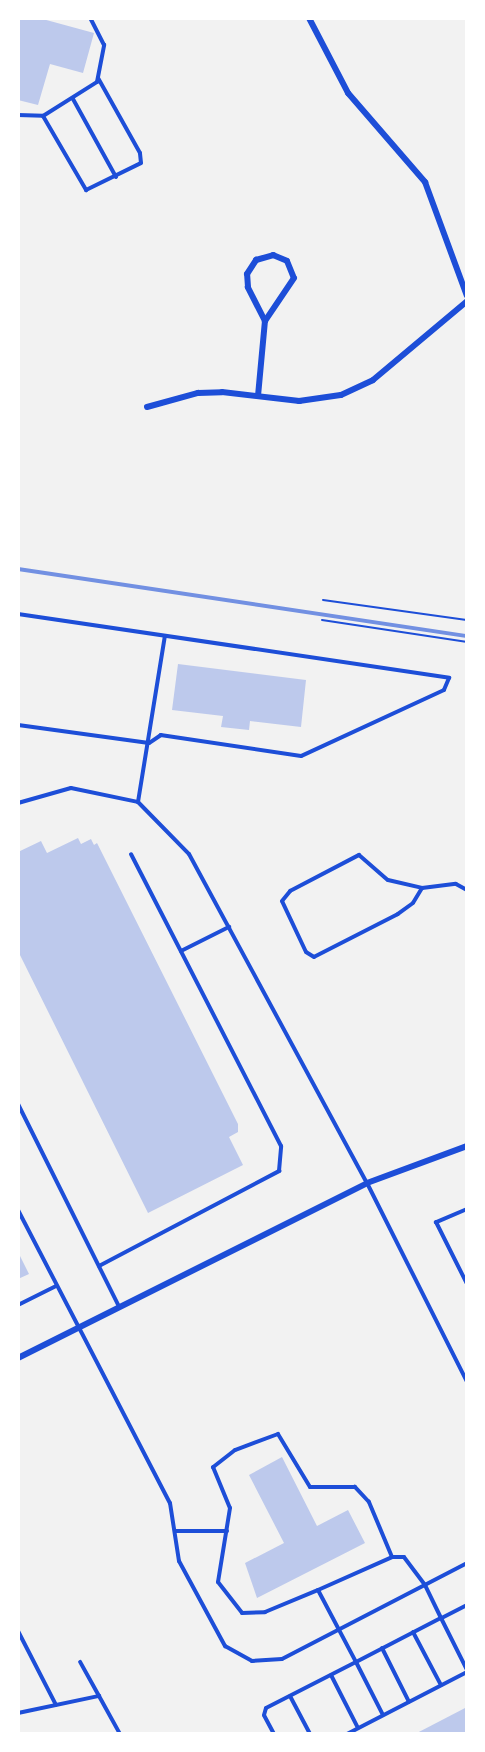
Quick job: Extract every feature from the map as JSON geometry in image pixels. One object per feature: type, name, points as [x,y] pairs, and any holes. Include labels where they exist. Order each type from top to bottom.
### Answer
[{"type":"street","points":[[309,18],[348,93],[425,182],[467,296]]},
{"type":"street","points":[[258,396],[265,321],[294,278],[287,261],[273,255],[256,260],[247,274],[248,287],[265,321]]},
{"type":"street","points":[[147,407],[198,393],[299,401],[340,395],[373,381],[467,302]]},
{"type":"street","points":[[18,1358],[367,1183],[467,1146]]},
{"type":"lane","points":[[43,117],[86,190],[141,163],[140,153],[98,78],[104,45],[90,18]]},
{"type":"lane","points":[[18,115],[43,117],[73,99],[98,78]]},
{"type":"lane","points":[[73,99],[116,177]]},
{"type":"lane","points":[[18,614],[449,678],[444,690],[301,756],[161,735],[149,743],[18,725]]},
{"type":"lane","points":[[138,802],[165,636]]},
{"type":"lane","points":[[18,803],[71,789],[138,802],[189,854],[367,1183],[467,1382]]},
{"type":"lane","points":[[99,1266],[279,1171],[281,1146],[131,854]]},
{"type":"lane","points":[[422,888],[413,903],[398,914],[314,957],[306,952],[282,902],[290,891],[359,855],[388,880],[422,888],[456,884],[467,890]]},
{"type":"lane","points":[[181,951],[229,927]]},
{"type":"lane","points":[[18,1104],[119,1307]]},
{"type":"lane","points":[[467,1209],[436,1221],[467,1284]]},
{"type":"lane","points":[[18,1210],[77,1328],[141,1443],[171,1503],[179,1561],[218,1639],[230,1651],[252,1661],[272,1662],[340,1630],[467,1563]]},
{"type":"lane","points":[[18,1305],[56,1286]]},
{"type":"lane","points":[[347,1734],[467,1671],[425,1585],[404,1557],[392,1557],[265,1612],[242,1613],[218,1582],[230,1508],[213,1467],[235,1450],[278,1434],[310,1487],[355,1486],[369,1502],[392,1557]]},
{"type":"lane","points":[[176,1531],[226,1531]]},
{"type":"lane","points":[[318,1590],[383,1715]]},
{"type":"lane","points":[[274,1734],[264,1715],[266,1708],[467,1605]]},
{"type":"lane","points":[[18,1631],[56,1705]]},
{"type":"lane","points":[[413,1632],[441,1685]]},
{"type":"lane","points":[[382,1648],[410,1702]]},
{"type":"lane","points":[[80,1662],[120,1734]]},
{"type":"lane","points":[[331,1675],[358,1728]]},
{"type":"lane","points":[[18,1713],[99,1696]]},
{"type":"lane","points":[[290,1696],[310,1734]]},
{"type":"path","points":[[323,600],[467,620]]},
{"type":"path","points":[[322,620],[467,642]]},
{"type":"building","points":[[18,18],[39,18],[94,33],[83,73],[50,64],[38,105],[18,100]]},
{"type":"building","points":[[178,664],[306,680],[301,727],[250,721],[249,730],[221,727],[223,716],[172,710]]},
{"type":"building","points":[[78,838],[81,844],[91,839],[94,845],[97,843],[238,1124],[238,1132],[229,1137],[243,1165],[148,1213],[18,951],[18,852],[41,841],[47,853]]},
{"type":"building","points":[[18,1252],[29,1274],[18,1279]]},
{"type":"building","points":[[282,1457],[317,1526],[348,1510],[365,1543],[257,1598],[245,1563],[284,1543],[249,1475]]},
{"type":"building","points":[[467,1707],[467,1734],[415,1734]]},
{"type":"railway","points":[[18,569],[467,636]]}]
